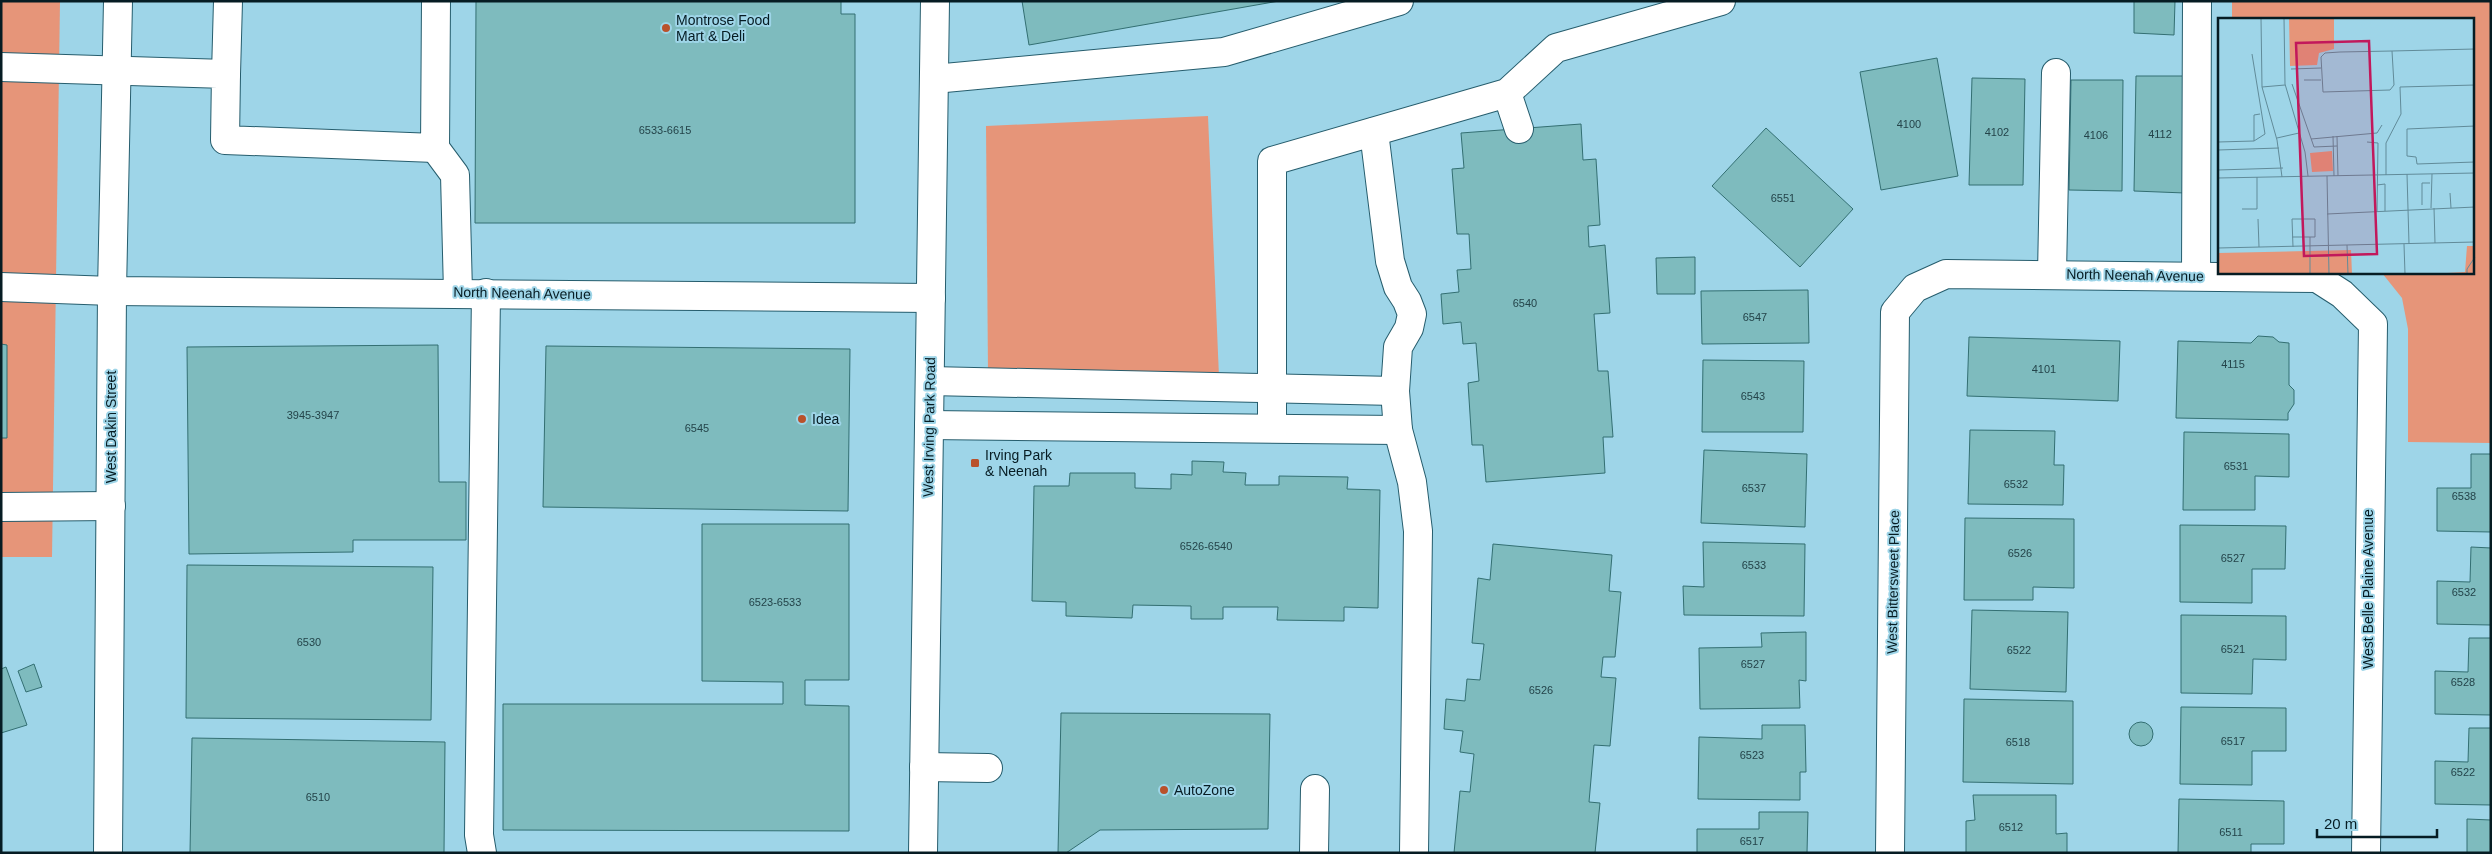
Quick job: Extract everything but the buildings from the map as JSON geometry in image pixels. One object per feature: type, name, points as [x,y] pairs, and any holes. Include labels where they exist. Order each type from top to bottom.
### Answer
[{"type":"street","name":"West Dakin Street","points":[[108,853],[112,290],[118,1]]},
{"type":"street","points":[[228,1],[225,140],[435,148]]},
{"type":"street","points":[[436,1],[435,148],[455,175],[458,292]]},
{"type":"street","name":"West Irving Park Road","points":[[923,853],[934,1]]},
{"type":"street","points":[[934,79],[1224,52],[1399,1]]},
{"type":"street","points":[[1272,428],[1272,161],[1507,93],[1556,48],[1720,1]]},
{"type":"street","points":[[2196,276],[2197,1]]},
{"type":"street","points":[[1,80],[1,67],[226,74]]},
{"type":"street","points":[[2052,274],[2056,73]]},
{"type":"street","points":[[1507,93],[1520,129]]},
{"type":"street","points":[[1374,132],[1390,261],[1398,287],[1407,300],[1412,314],[1409,328],[1398,347],[1395,391],[1398,430],[1412,482],[1418,531],[1414,853]]},
{"type":"street","name":"North Neenah Avenue","points":[[1895,312],[1915,288],[1946,274],[2317,278],[2342,294],[2372,324]]},
{"type":"street","name":"North Neenah Avenue","points":[[1,287],[112,290],[931,298]]},
{"type":"street","points":[[482,853],[479,835],[486,293]]},
{"type":"street","name":"West Bittersweet Place","points":[[1890,853],[1895,312]]},
{"type":"street","name":"West Belle Plaine Avenue","points":[[2366,853],[2372,324]]},
{"type":"street","points":[[930,381],[1395,391]]},
{"type":"street","points":[[1140,427],[1141,386]]},
{"type":"street","points":[[930,425],[1398,430]]},
{"type":"street","points":[[1,507],[111,506]]},
{"type":"street","points":[[924,767],[988,768]]},
{"type":"street","points":[[1314,853],[1315,789]]},
{"type":"shaded area","points":[[1,1],[60,1],[52,557],[1,557]]},
{"type":"shaded area","points":[[2232,1],[2491,1],[2491,443],[2408,442],[2408,329],[2402,298],[2383,274],[2474,274],[2474,18],[2232,18]]},
{"type":"shaded area","points":[[1208,116],[1219,377],[988,374],[986,126]]},
{"type":"place","name":"Montrose Food Mart & Deli","points":[[666,28]]},
{"type":"place","name":"Idea","points":[[802,419]]},
{"type":"place","name":"Irving Park & Neenah","points":[[975,463]]},
{"type":"place","name":"AutoZone","points":[[1164,790]]}]
